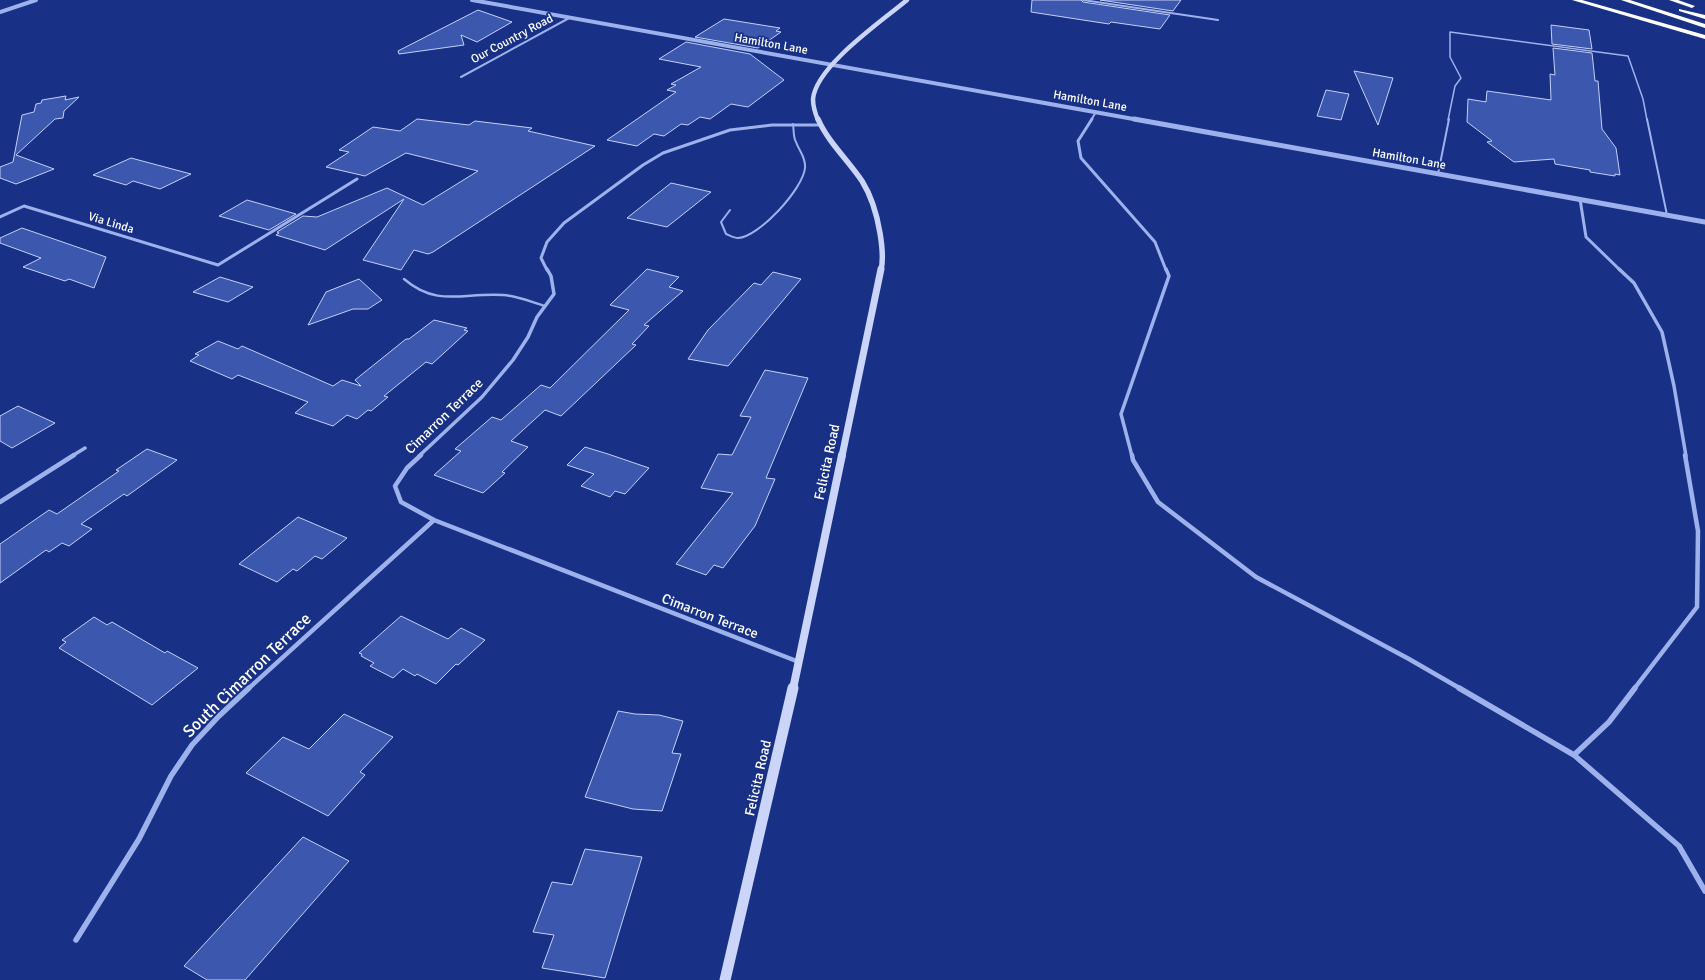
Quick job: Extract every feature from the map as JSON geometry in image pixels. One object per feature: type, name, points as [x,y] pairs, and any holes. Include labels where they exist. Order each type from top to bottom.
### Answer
[{"type":"highway","points":[[1576,0],[1705,37]]},
{"type":"highway","points":[[1624,0],[1705,20]]},
{"type":"highway","points":[[1624,0],[1705,26]]},
{"type":"highway","points":[[1671,3],[1705,10]]},
{"type":"highway","points":[[1671,3],[1705,17]]},
{"type":"main road","name":"Felicita Road","points":[[725,980],[799,662],[882,266],[883,245],[878,216],[867,188],[820,124],[814,112],[813,101],[823,76],[841,55],[907,0]]},
{"type":"street","points":[[0,12],[36,0]]},
{"type":"street","name":"Hamilton Lane","points":[[472,0],[1705,222]]},
{"type":"street","points":[[1083,0],[1218,20]]},
{"type":"street","name":"Our Country Road","points":[[461,77],[571,17]]},
{"type":"street","points":[[1096,112],[1078,141],[1081,158],[1155,242],[1169,276],[1121,414],[1133,460],[1158,502],[1256,577],[1409,659],[1574,755],[1679,846],[1705,891]]},
{"type":"street","name":"Cimarron Terrace","points":[[799,662],[434,520],[401,502],[395,486],[407,468],[482,397],[513,360],[528,337],[537,317],[554,294],[551,276],[541,258],[546,242],[564,223],[637,169],[663,153],[713,135],[752,126],[820,124]]},
{"type":"street","name":"Via Linda","points":[[0,217],[24,206],[218,265],[357,179]]},
{"type":"street","points":[[1574,755],[1609,722],[1696,607],[1698,531],[1674,386],[1662,332],[1634,284],[1586,237],[1580,199]]},
{"type":"street","points":[[0,502],[85,448]]},
{"type":"street","name":"South Cimarron Terrace","points":[[76,940],[139,839],[170,776],[192,745],[219,716],[434,520]]},
{"type":"lane","points":[[1438,174],[1455,86],[1461,78],[1450,57],[1450,32],[1628,56],[1643,99],[1667,215]]},
{"type":"lane","points":[[730,210],[721,222],[726,234],[738,238],[747,235],[772,217],[791,197],[800,183],[805,168],[804,157],[795,141],[793,124]]},
{"type":"lane","points":[[404,279],[416,289],[427,295],[458,296],[497,294],[512,296],[545,306]]},
{"type":"building","points":[[1032,0],[1081,0],[1083,2],[1170,15],[1160,29],[1111,22],[1109,24],[1031,12]]},
{"type":"building","points":[[1100,0],[1181,0],[1173,11]]},
{"type":"building","points":[[478,10],[512,22],[477,42],[461,35],[464,45],[399,54],[398,51]]},
{"type":"building","points":[[724,19],[780,28],[776,31],[781,32],[758,48],[695,37]]},
{"type":"building","points":[[1551,25],[1589,30],[1592,49],[1552,44]]},
{"type":"building","points":[[686,42],[750,54],[784,80],[748,107],[731,104],[710,119],[700,117],[688,125],[681,124],[664,136],[654,134],[637,146],[607,140],[676,92],[667,90],[676,85],[671,84],[701,67],[659,59]]},
{"type":"building","points":[[1553,48],[1592,53],[1595,81],[1598,81],[1602,129],[1616,148],[1620,175],[1615,174],[1615,176],[1590,172],[1590,170],[1555,164],[1554,159],[1514,162],[1487,142],[1492,141],[1467,122],[1468,99],[1486,102],[1487,91],[1551,100],[1550,74],[1555,75]]},
{"type":"building","points":[[1354,71],[1393,78],[1378,125]]},
{"type":"building","points":[[1326,90],[1349,94],[1341,120],[1317,116]]},
{"type":"building","points":[[66,96],[65,100],[79,97],[64,111],[63,118],[55,119],[16,155],[54,169],[16,184],[0,178],[0,167],[13,162],[22,115],[34,112],[36,104],[41,103],[42,100]]},
{"type":"building","points":[[417,119],[469,125],[475,121],[532,128],[528,131],[595,146],[433,252],[428,254],[414,250],[401,270],[363,260],[404,199],[325,250],[276,235],[279,233],[277,232],[303,216],[317,217],[387,188],[423,205],[478,171],[406,153],[365,176],[326,167],[349,152],[339,150],[373,127],[400,131]]},
{"type":"building","points":[[131,158],[191,174],[160,189],[133,181],[126,185],[93,175]]},
{"type":"building","points":[[671,183],[711,192],[667,227],[627,218]]},
{"type":"building","points":[[247,200],[296,214],[269,230],[219,216]]},
{"type":"building","points":[[22,228],[106,257],[94,288],[69,279],[65,281],[23,267],[41,258],[0,243],[0,238]]},
{"type":"building","points":[[647,269],[679,277],[669,287],[683,291],[644,325],[649,326],[632,344],[636,345],[561,416],[545,410],[511,441],[528,447],[502,472],[505,473],[483,493],[434,475],[461,451],[455,449],[492,417],[501,420],[541,385],[550,388],[629,310],[610,305]]},
{"type":"building","points":[[773,272],[801,279],[728,366],[688,359],[708,330],[754,283],[761,285]]},
{"type":"building","points":[[220,277],[253,287],[228,302],[193,292]]},
{"type":"building","points":[[359,279],[382,300],[368,309],[353,309],[308,325],[326,292]]},
{"type":"building","points":[[434,320],[467,328],[464,330],[468,331],[432,364],[426,362],[384,396],[388,397],[371,411],[368,410],[357,419],[347,415],[333,426],[295,413],[308,402],[238,375],[232,379],[190,361],[199,355],[195,354],[218,341],[238,349],[242,346],[333,386],[342,380],[361,386],[355,380],[406,339],[409,339]]},
{"type":"building","points":[[765,370],[808,378],[766,478],[775,479],[755,526],[723,568],[714,565],[706,575],[676,564],[733,493],[701,488],[718,454],[732,455],[751,417],[740,416]]},
{"type":"building","points":[[18,406],[55,423],[12,448],[0,441],[0,416]]},
{"type":"building","points":[[585,447],[649,468],[625,494],[615,491],[610,497],[581,486],[594,474],[567,465]]},
{"type":"building","points":[[147,449],[177,460],[127,496],[124,494],[81,524],[92,529],[69,546],[62,543],[49,552],[46,550],[0,583],[0,544],[49,510],[57,514],[119,471],[116,470]]},
{"type":"building","points":[[298,517],[347,538],[322,559],[315,556],[297,571],[293,569],[277,582],[239,564]]},
{"type":"building","points":[[401,616],[448,639],[461,628],[485,640],[458,665],[456,664],[436,684],[417,674],[415,676],[403,669],[393,678],[370,666],[374,663],[361,656],[362,654],[359,653]]},
{"type":"building","points":[[94,617],[107,625],[112,622],[165,653],[167,651],[198,668],[152,705],[59,648],[66,642],[62,640]]},
{"type":"building","points":[[618,711],[635,714],[659,715],[683,721],[672,753],[681,754],[662,811],[633,809],[585,797]]},
{"type":"building","points":[[344,714],[393,737],[360,772],[365,775],[328,816],[246,773],[283,737],[309,749]]},
{"type":"building","points":[[303,837],[349,861],[245,980],[207,980],[184,966]]},
{"type":"building","points":[[585,849],[642,857],[605,978],[542,968],[554,935],[533,932],[552,882],[572,885]]}]
